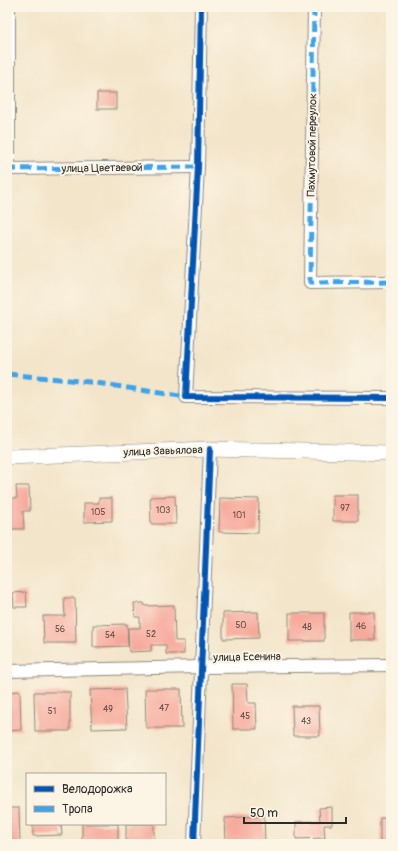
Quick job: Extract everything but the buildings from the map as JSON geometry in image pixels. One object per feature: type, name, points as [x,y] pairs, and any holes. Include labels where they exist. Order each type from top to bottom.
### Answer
[{"type":"street","points":[[8,169],[9,7]]},
{"type":"street","points":[[201,7],[198,167],[186,397],[391,398]]},
{"type":"street","name":"Пахмутовой переулок","points":[[314,7],[310,283],[391,282]]},
{"type":"street","name":"улица Цветаевой","points":[[8,169],[198,167]]},
{"type":"street","points":[[194,844],[210,449]]},
{"type":"street","name":"улица Завьялова","points":[[7,457],[210,449],[391,453]]},
{"type":"street","name":"улица Есенина","points":[[7,671],[391,665]]},
{"type":"marked path","points":[[314,7],[310,283],[391,282]]},
{"type":"marked path","points":[[7,169],[198,167]]},
{"type":"marked path","points":[[7,374],[90,382],[186,397]]},
{"type":"cycle path","points":[[201,7],[198,167],[186,397],[391,398]]},
{"type":"cycle path","points":[[194,844],[210,449]]}]
